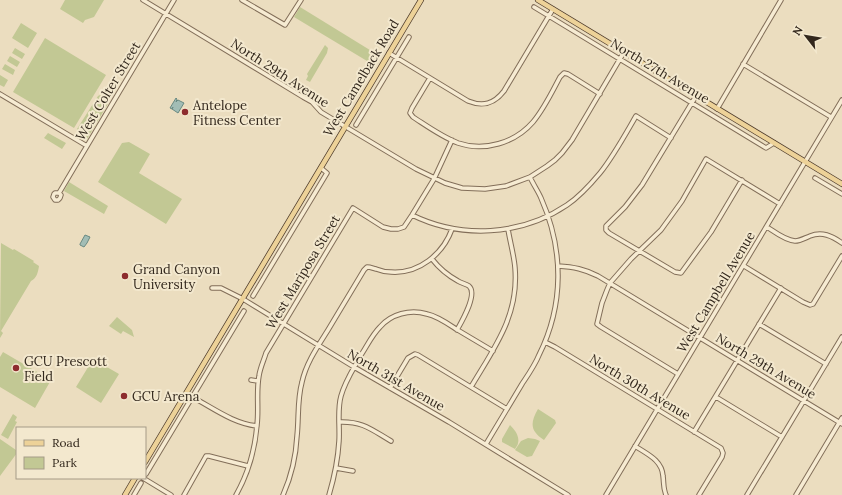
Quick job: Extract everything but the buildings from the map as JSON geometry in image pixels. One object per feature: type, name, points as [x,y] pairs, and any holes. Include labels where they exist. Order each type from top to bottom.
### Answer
[{"type":"main road","name":"West Camelback Road","points":[[146,460],[420,0]]},
{"type":"main road","name":"North 27th Avenue","points":[[539,0],[842,184]]},
{"type":"main road","points":[[125,495],[134,479]]},
{"type":"street","name":"North 29th Avenue","points":[[143,0],[312,102],[321,112],[416,169],[444,183],[462,188],[485,189],[506,186],[530,177],[551,163],[568,146],[624,52]]},
{"type":"street","name":"West Colter Street","points":[[59,193],[174,0]]},
{"type":"street","points":[[242,0],[285,25],[301,0]]},
{"type":"street","points":[[717,109],[780,0]]},
{"type":"street","name":"North 27th Avenue","points":[[534,7],[766,148],[774,143]]},
{"type":"street","points":[[389,53],[468,101],[480,104],[492,102],[500,96],[553,9]]},
{"type":"street","name":"West Camelback Road","points":[[356,125],[409,37]]},
{"type":"street","points":[[743,64],[831,117]]},
{"type":"street","points":[[430,78],[410,113],[413,117],[452,140],[467,145],[480,147],[495,145],[511,139],[527,128],[533,122],[560,77],[564,73],[600,94]]},
{"type":"street","points":[[0,94],[87,146]]},
{"type":"street","points":[[696,96],[642,185],[625,207],[606,226],[606,230],[675,272],[681,273],[711,232],[742,180]]},
{"type":"street","name":"West Campbell Avenue","points":[[606,495],[842,100]]},
{"type":"street","points":[[412,215],[432,224],[452,229],[471,231],[486,231],[524,225],[548,216],[567,205],[583,192],[601,173],[636,116],[671,138]]},
{"type":"street","name":"West Mariposa Street","points":[[236,495],[245,476],[254,446],[257,426],[258,381],[266,353],[353,208],[382,227],[398,229],[404,227],[434,178],[452,140]]},
{"type":"street","points":[[678,374],[597,324],[606,290],[610,283],[661,230],[682,200],[706,159],[780,204]]},
{"type":"street","points":[[253,296],[327,173],[321,168]]},
{"type":"street","points":[[486,444],[535,364],[552,323],[557,300],[558,266],[554,240],[548,216],[530,177]]},
{"type":"street","points":[[815,178],[842,194]]},
{"type":"street","points":[[767,227],[789,240],[798,240],[819,234],[830,236],[842,243]]},
{"type":"street","points":[[471,387],[504,330],[514,299],[515,268],[508,228]]},
{"type":"street","points":[[283,495],[291,474],[297,437],[300,390],[306,370],[318,346],[364,270],[367,267],[370,267],[391,272],[416,268],[439,252],[452,229]]},
{"type":"street","points":[[281,235],[288,239]]},
{"type":"street","points":[[744,266],[806,303],[812,304],[842,256]]},
{"type":"street","points":[[432,258],[446,274],[469,286],[471,290],[471,300],[465,316],[457,330]]},
{"type":"street","name":"North 29th Avenue","points":[[558,266],[572,267],[598,276],[841,423]]},
{"type":"street","name":"North 31st Avenue","points":[[212,288],[221,288],[243,299],[318,346],[486,444],[568,495]]},
{"type":"street","points":[[694,432],[781,288]]},
{"type":"street","points":[[146,474],[244,312]]},
{"type":"street","points":[[329,495],[336,468],[339,442],[340,398],[345,384],[354,367],[380,326],[400,314],[413,312],[429,314],[493,351]]},
{"type":"street","points":[[760,324],[826,364]]},
{"type":"street","points":[[747,495],[842,337]]},
{"type":"street","name":"North 30th Avenue","points":[[545,342],[719,447],[723,453],[722,457],[699,495]]},
{"type":"street","points":[[214,346],[221,350]]},
{"type":"street","points":[[390,388],[408,358],[415,354],[507,409]]},
{"type":"street","points":[[251,380],[258,381]]},
{"type":"street","points":[[186,394],[224,416],[241,423],[257,426]]},
{"type":"street","points":[[716,397],[782,437]]},
{"type":"street","points":[[796,495],[841,423],[842,418]]},
{"type":"street","points":[[339,422],[361,424],[391,441]]},
{"type":"street","points":[[162,434],[168,438]]},
{"type":"street","points":[[635,446],[659,462],[662,469],[663,488],[666,495]]},
{"type":"street","points":[[184,495],[206,456],[248,466]]},
{"type":"street","points":[[336,468],[353,471]]},
{"type":"street","points":[[145,479],[171,495]]},
{"type":"street","points":[[134,495],[141,483]]},
{"type":"green space","points":[[65,0],[104,0],[94,17],[85,20],[83,23],[60,9]]},
{"type":"green space","points":[[300,7],[378,55],[372,64],[294,17]]},
{"type":"green space","points":[[21,23],[37,33],[28,48],[12,38]]},
{"type":"green space","points":[[45,38],[106,75],[74,128],[13,92]]},
{"type":"green space","points":[[325,45],[328,48],[327,53],[310,82],[306,80],[308,76],[307,74]]},
{"type":"green space","points":[[15,48],[25,54],[22,59],[12,53]]},
{"type":"green space","points":[[10,56],[20,62],[17,67],[7,61]]},
{"type":"green space","points":[[5,64],[15,70],[13,75],[2,69]]},
{"type":"green space","points":[[0,75],[8,80],[4,87],[0,85]]},
{"type":"green space","points":[[100,95],[109,100],[109,102],[87,139],[77,133],[77,129]]},
{"type":"green space","points":[[48,133],[66,143],[62,149],[44,138]]},
{"type":"green space","points":[[129,142],[150,154],[139,173],[182,199],[166,224],[98,182],[122,143]]},
{"type":"green space","points":[[69,182],[108,206],[104,214],[64,191]]},
{"type":"green space","points":[[1,243],[34,261],[33,262],[39,266],[36,277],[31,281],[1,331],[3,333],[0,338]]},
{"type":"green space","points":[[117,317],[132,330],[134,337],[123,331],[121,334],[109,326]]},
{"type":"green space","name":"GCU Prescott Field","points":[[3,352],[51,380],[35,408],[0,387],[0,357]]},
{"type":"green space","points":[[93,359],[119,374],[101,403],[76,387]]},
{"type":"green space","points":[[538,409],[555,420],[556,423],[544,440],[539,437],[533,426],[534,418]]},
{"type":"green space","points":[[13,414],[17,417],[15,421],[17,422],[8,439],[1,435]]},
{"type":"green space","points":[[510,425],[518,438],[518,444],[515,449],[502,442],[502,439]]},
{"type":"green space","points":[[528,438],[540,441],[532,456],[527,457],[515,450],[521,441]]},
{"type":"green space","points":[[0,439],[16,450],[16,454],[0,476]]},
{"type":"water","points":[[176,98],[176,102],[178,100],[184,103],[178,113],[170,108]]},
{"type":"water","points":[[85,235],[90,237],[84,247],[80,244]]},
{"type":"place","name":"Antelope Fitness Center","points":[[185,112]]},
{"type":"place","name":"Grand Canyon University","points":[[125,276]]},
{"type":"place","name":"GCU Prescott Field","points":[[16,368]]},
{"type":"place","name":"GCU Arena","points":[[124,396]]}]
